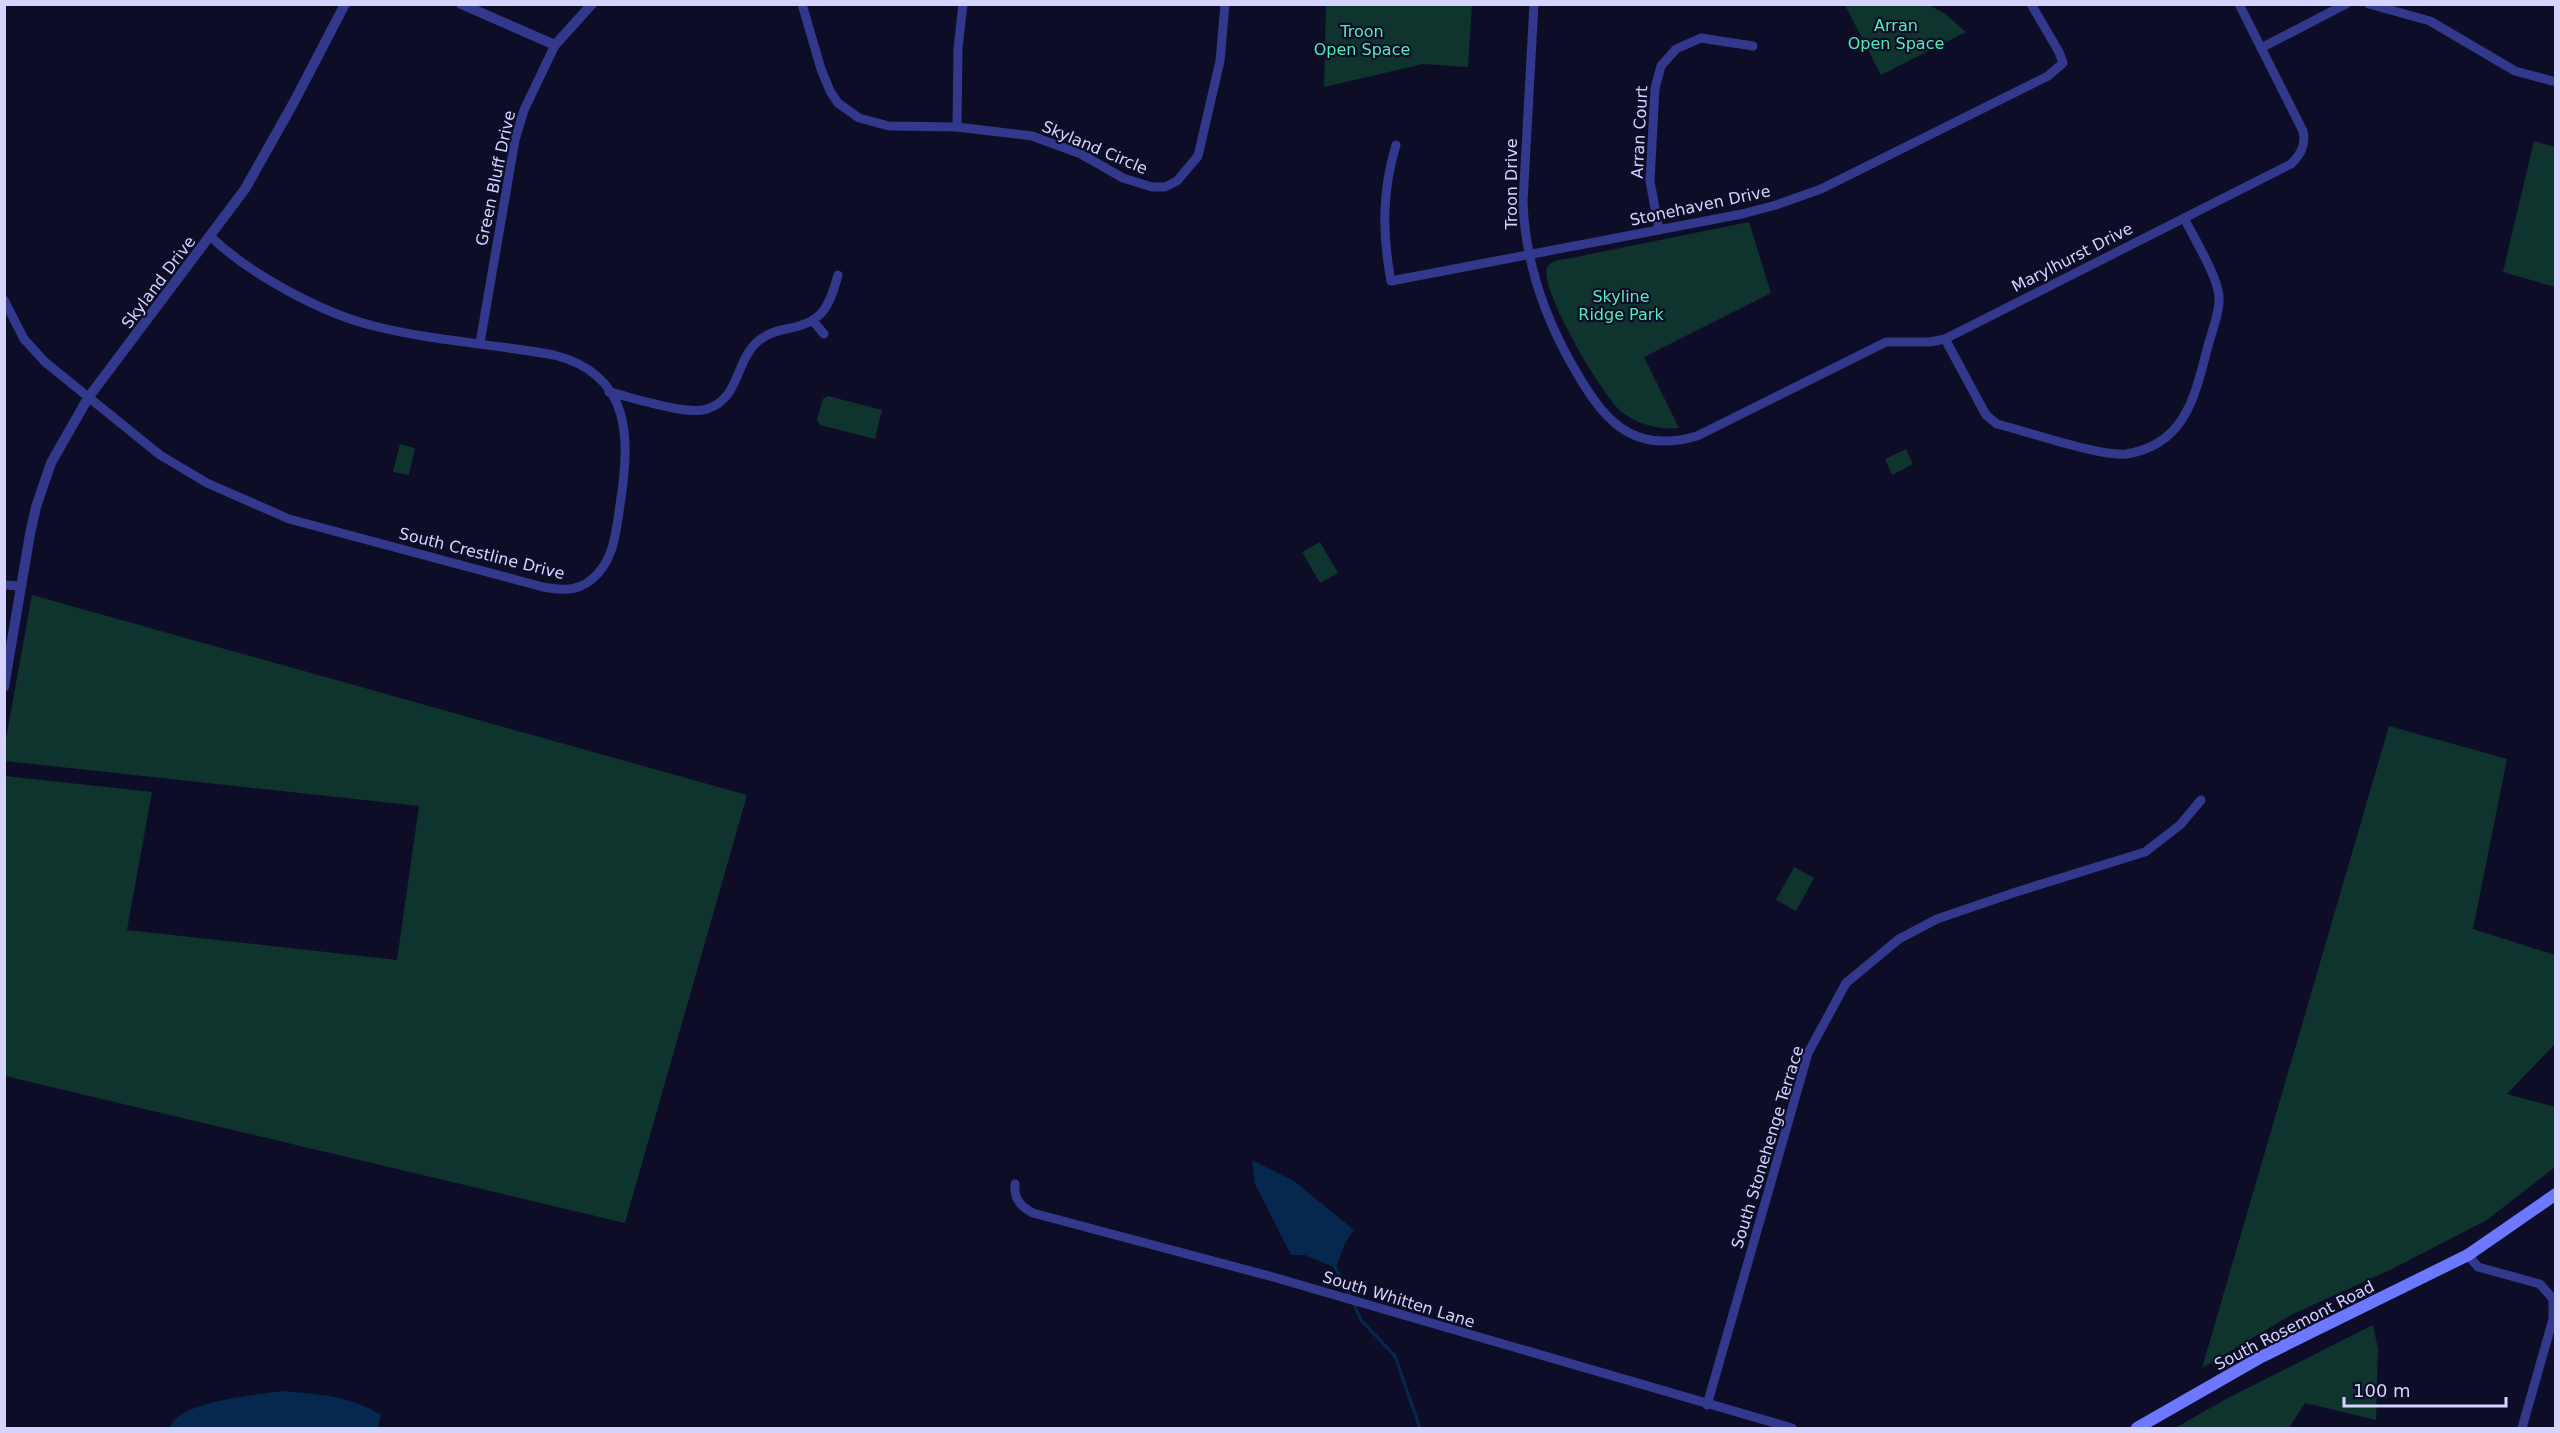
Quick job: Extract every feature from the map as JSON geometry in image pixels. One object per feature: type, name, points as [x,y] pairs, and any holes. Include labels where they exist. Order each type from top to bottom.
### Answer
[{"type":"main road","name":"South Rosemont Road","points":[[2137,1428],[2261,1357],[2468,1256],[2556,1194]]},
{"type":"street","name":"Skyland Drive","points":[[4,687],[36,507],[47,473],[63,439],[88,398],[211,237],[260,164],[345,4]]},
{"type":"street","points":[[461,4],[555,45]]},
{"type":"street","name":"Green Bluff Drive","points":[[480,343],[515,140],[524,110],[555,45],[592,4]]},
{"type":"street","name":"Skyland Circle","points":[[802,4],[821,69],[830,91],[848,111],[859,118],[889,126],[957,127],[1032,136],[1081,154],[1136,183],[1152,187],[1165,187],[1177,181],[1198,156],[1220,61],[1225,4]]},
{"type":"street","points":[[957,127],[958,48],[963,4]]},
{"type":"street","name":"Troon Drive","points":[[1534,4],[1523,202],[1529,256],[1546,314],[1585,387],[1605,416],[1629,432],[1646,439],[1673,442],[1700,434]]},
{"type":"street","name":"Stonehaven Drive","points":[[1396,145],[1386,186],[1384,215],[1386,254],[1391,281],[1529,256],[1776,205],[1821,189],[2048,76],[2063,63],[2031,4]]},
{"type":"street","name":"Marylhurst Drive","points":[[1700,434],[1886,342],[1930,342],[1945,339],[2285,167],[2298,157],[2305,140],[2303,131],[2239,4]]},
{"type":"street","points":[[2261,48],[2346,4]]},
{"type":"street","points":[[2369,4],[2403,9],[2430,21],[2515,71],[2556,82]]},
{"type":"street","name":"Arran Court","points":[[1659,230],[1650,181],[1655,88],[1661,66],[1676,49],[1701,38],[1754,46]]},
{"type":"street","points":[[1945,339],[1986,415],[1997,424],[2111,454],[2137,451],[2170,436],[2187,415],[2219,303],[2217,285],[2184,218]]},
{"type":"street","name":"South Crestline Drive","points":[[4,300],[31,348],[88,398],[167,460],[217,488],[268,512],[330,531],[558,590],[578,588],[598,574],[605,565],[616,536],[627,451],[618,405],[590,371],[564,358],[398,331],[337,314],[247,266],[211,237]]},
{"type":"street","points":[[609,392],[688,410],[707,409],[726,398],[735,386],[744,362],[756,343],[772,333],[802,327],[813,321],[827,306],[838,275]]},
{"type":"street","points":[[813,321],[824,333]]},
{"type":"street","points":[[4,585],[21,586]]},
{"type":"street","name":"South Stonehenge Terrace","points":[[1707,1405],[1808,1053],[1846,983],[1899,939],[1937,920],[2016,892],[2145,852],[2180,825],[2201,800]]},
{"type":"street","name":"South Whitten Lane","points":[[1015,1184],[1017,1199],[1023,1208],[1033,1213],[1273,1277],[1792,1428]]},
{"type":"street","points":[[2468,1256],[2478,1267],[2540,1284],[2553,1299],[2553,1319],[2522,1428]]},
{"type":"green space","name":"Troon Open Space","points":[[1326,5],[1472,5],[1468,67],[1423,64],[1324,87]]},
{"type":"green space","name":"Arran Open Space","points":[[1845,5],[1928,5],[1944,13],[1966,32],[1881,75]]},
{"type":"green space","points":[[2534,141],[2555,147],[2555,287],[2503,272]]},
{"type":"green space","name":"Skyline Ridge Park","points":[[1749,222],[1771,293],[1644,357],[1679,428],[1650,426],[1629,417],[1614,404],[1588,367],[1553,298],[1547,280],[1547,268],[1561,259]]},
{"type":"green space","points":[[828,396],[882,410],[875,439],[820,425],[817,419],[823,399]]},
{"type":"green space","points":[[400,444],[415,448],[409,475],[393,472]]},
{"type":"green space","points":[[1906,449],[1913,464],[1892,475],[1885,459]]},
{"type":"green space","points":[[1320,542],[1338,573],[1320,583],[1302,552]]},
{"type":"green space","points":[[32,595],[747,795],[625,1223],[5,1076],[5,776],[152,792],[127,930],[397,960],[419,806],[5,761],[5,744]]},
{"type":"green space","points":[[2389,726],[2507,759],[2473,929],[2555,955],[2555,1044],[2507,1094],[2555,1107],[2555,1167],[2487,1220],[2392,1269],[2291,1315],[2202,1368]]},
{"type":"green space","points":[[1794,867],[1814,878],[1796,911],[1776,900]]},
{"type":"green space","points":[[2373,1325],[2378,1349],[2376,1420],[2305,1403],[2289,1428],[2175,1428],[2226,1399]]},
{"type":"water","points":[[1252,1160],[1294,1181],[1354,1230],[1345,1243],[1336,1268],[1305,1255],[1291,1255],[1255,1184]]},
{"type":"water","points":[[282,1391],[333,1397],[358,1404],[381,1415],[378,1427],[170,1428],[176,1419],[187,1411],[202,1405]]},
{"type":"waterway","points":[[1334,1265],[1350,1296]]},
{"type":"waterway","points":[[1353,1302],[1361,1320],[1395,1356],[1420,1428]]}]
